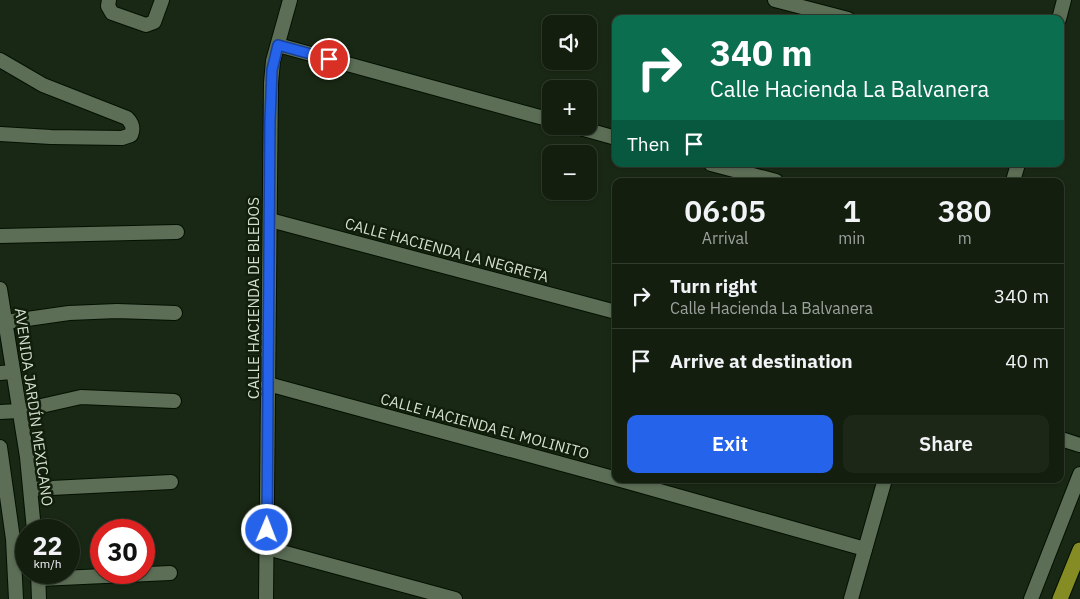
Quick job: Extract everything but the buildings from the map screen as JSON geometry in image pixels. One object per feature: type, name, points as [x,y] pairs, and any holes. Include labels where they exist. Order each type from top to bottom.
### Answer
[{"type":"main road","points":[[1060,599],[1080,550]]},
{"type":"street","points":[[109,0],[108,6],[112,13],[146,24],[154,22],[162,0]]},
{"type":"street","name":"CALLE HACIENDA DE BLEDOS","points":[[266,599],[271,83],[273,61],[290,0]]},
{"type":"street","points":[[775,0],[833,15]]},
{"type":"street","points":[[1060,15],[1064,0]]},
{"type":"street","points":[[278,45],[542,118]]},
{"type":"street","points":[[0,60],[43,85],[127,118],[133,128],[131,135],[122,138],[0,134]]},
{"type":"street","points":[[597,133],[612,137]]},
{"type":"street","points":[[722,167],[765,178]]},
{"type":"street","name":"CALLE HACIENDA LA NEGRETA","points":[[270,220],[612,311]]},
{"type":"street","points":[[0,236],[177,232]]},
{"type":"street","name":"AVENIDA JARDÍN MEXICANO","points":[[0,289],[6,322],[7,372],[19,411],[31,489],[33,519]]},
{"type":"street","points":[[6,322],[69,313],[175,314]]},
{"type":"street","name":"CALLE HACIENDA EL MOLINITO","points":[[268,384],[612,478]]},
{"type":"street","points":[[0,412],[19,411],[81,398],[174,401]]},
{"type":"street","points":[[1064,440],[1080,444]]},
{"type":"street","points":[[0,447],[13,539],[16,599]]},
{"type":"street","points":[[1031,599],[1080,474]]},
{"type":"street","points":[[31,489],[171,482]]},
{"type":"street","name":"CALLE HACIENDA EL MOLINITO","points":[[631,483],[865,549]]},
{"type":"street","points":[[850,599],[884,483]]},
{"type":"street","points":[[267,548],[455,599]]},
{"type":"street","points":[[80,575],[170,573]]},
{"type":"street","points":[[38,584],[39,599]]},
{"type":"route","points":[[267,530],[270,121],[273,61],[278,45],[329,59]]}]
